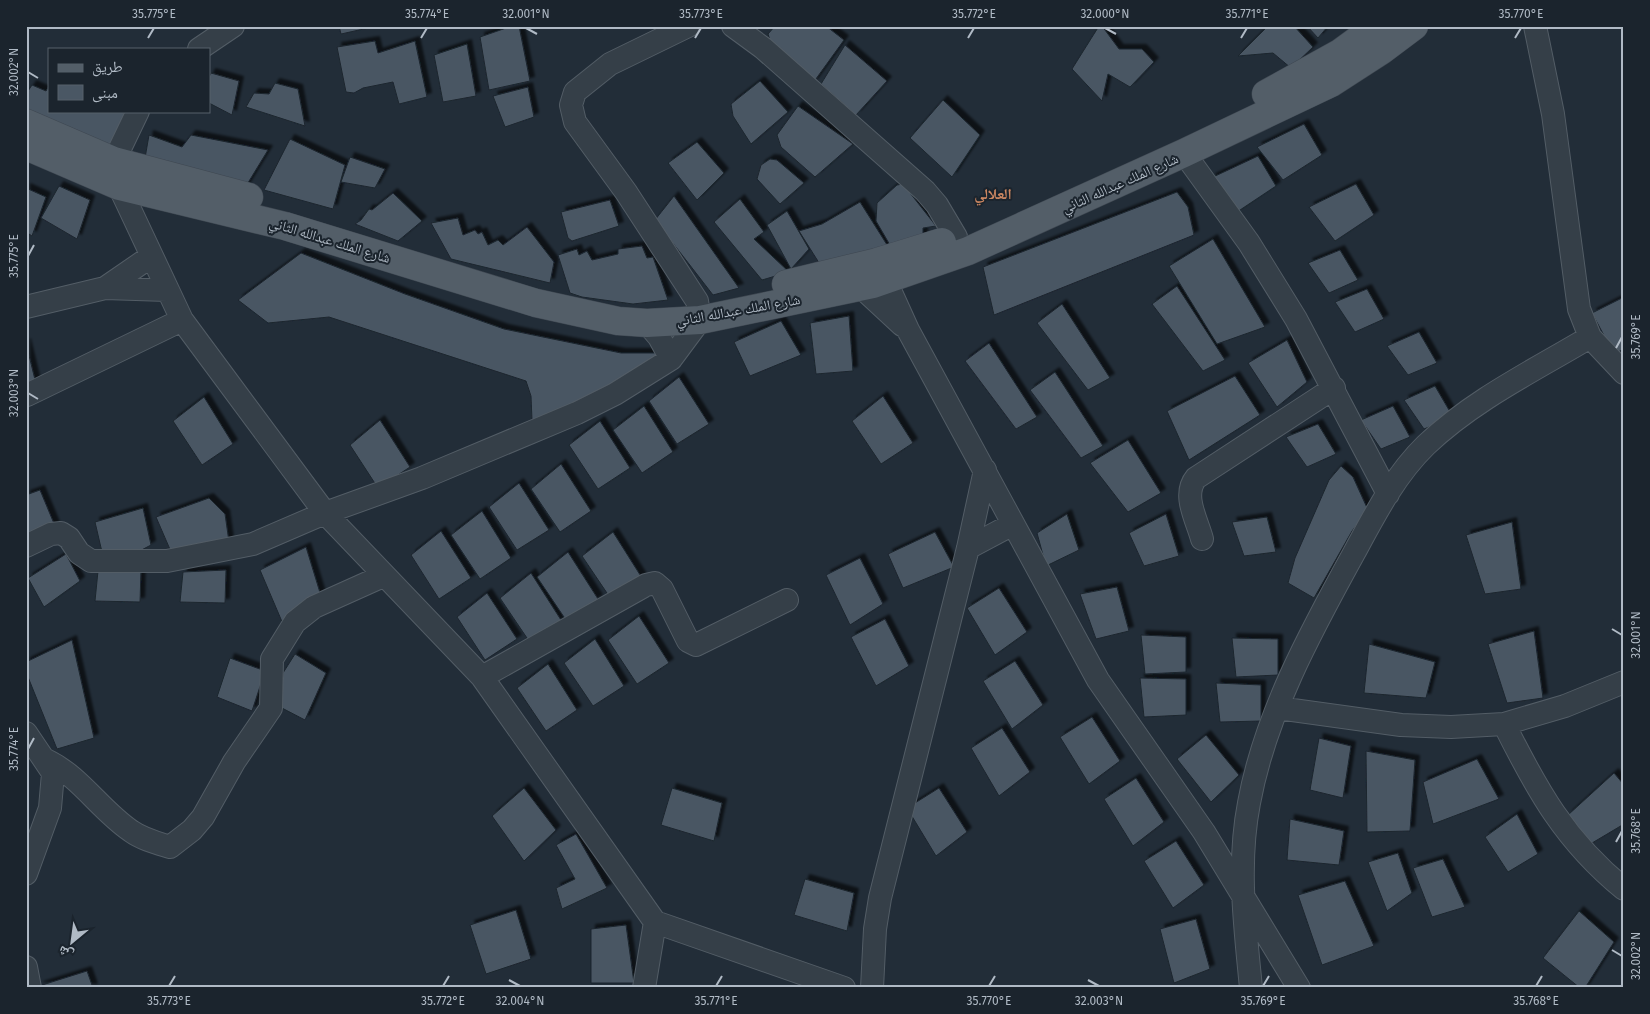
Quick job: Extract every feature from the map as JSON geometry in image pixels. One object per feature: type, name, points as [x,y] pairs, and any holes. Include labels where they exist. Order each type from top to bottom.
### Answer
[{"type":"main road","name":"شارع الملك عبدالله الثاني","points":[[868,275],[1090,179],[1288,83],[1340,53],[1377,26]]},
{"type":"main road","name":"شارع الملك عبدالله الثاني","points":[[26,146],[536,303],[618,321],[647,323],[699,310],[729,296],[868,275],[968,251],[1184,153],[1331,83],[1382,50],[1414,26]]},
{"type":"main road","name":"شارع الملك عبدالله الثاني","points":[[26,123],[116,174],[293,209],[461,265],[572,298],[617,306],[699,310]]},
{"type":"street","points":[[200,48],[233,26]]},
{"type":"street","points":[[26,546],[51,534],[62,533],[69,538],[79,553],[91,560],[167,561],[254,544],[325,513],[422,478],[577,414],[615,394],[671,359],[699,310],[626,192],[575,122],[571,105],[575,92],[610,64],[688,26]]},
{"type":"street","points":[[733,26],[763,48],[925,190],[937,205],[956,237]]},
{"type":"street","points":[[1535,26],[1554,123],[1577,300],[1590,337],[1624,373]]},
{"type":"street","points":[[138,112],[116,174],[150,257],[182,320],[325,513],[482,678],[654,922],[844,988]]},
{"type":"street","points":[[1184,153],[1249,243],[1296,320],[1334,388],[1388,494]]},
{"type":"street","points":[[105,288],[150,257]]},
{"type":"street","points":[[868,275],[908,330],[1098,680],[1204,832],[1299,988]]},
{"type":"street","points":[[26,307],[105,288],[167,290]]},
{"type":"street","points":[[27,395],[182,320]]},
{"type":"street","points":[[647,323],[659,337],[671,359]]},
{"type":"street","points":[[1251,988],[1241,892],[1244,839],[1249,803],[1257,766],[1278,708],[1331,594],[1371,520],[1388,494],[1424,447],[1448,425],[1590,337]]},
{"type":"street","points":[[1202,539],[1189,498],[1189,490],[1196,478],[1334,388]]},
{"type":"street","points":[[872,988],[875,929],[880,898],[968,548],[985,470]]},
{"type":"street","points":[[968,548],[1013,524]]},
{"type":"street","points":[[46,760],[63,768],[87,793],[131,832],[170,848],[192,830],[202,817],[234,762],[271,708],[272,658],[295,622],[314,607],[383,576]]},
{"type":"street","points":[[482,678],[646,585],[655,583],[662,589],[688,641],[696,646],[787,600]]},
{"type":"street","points":[[1278,708],[1401,725],[1451,727],[1504,724],[1565,706],[1624,682]]},
{"type":"street","points":[[1504,724],[1537,786],[1564,830],[1594,864],[1624,889]]},
{"type":"street","points":[[26,733],[53,773],[50,808],[26,874]]},
{"type":"street","points":[[644,988],[654,922]]},
{"type":"street","points":[[26,967],[30,988]]},
{"type":"building","points":[[339,26],[377,26],[341,34]]},
{"type":"building","points":[[512,26],[519,26],[530,81],[489,90],[480,37]]},
{"type":"building","points":[[775,26],[826,26],[844,40],[813,83],[773,49],[768,34]]},
{"type":"building","points":[[1099,26],[1102,26],[1119,49],[1142,49],[1154,62],[1130,87],[1108,74],[1102,101],[1072,69]]},
{"type":"building","points":[[1268,26],[1294,26],[1313,47],[1291,68],[1273,53],[1238,56]]},
{"type":"building","points":[[1307,26],[1328,26],[1318,38]]},
{"type":"building","points":[[375,41],[378,53],[415,41],[427,97],[399,104],[393,82],[363,88],[354,93],[346,92],[337,47]]},
{"type":"building","points":[[467,44],[476,96],[443,102],[434,55]]},
{"type":"building","points":[[845,45],[887,81],[856,115],[821,84]]},
{"type":"building","points":[[211,73],[239,81],[232,115],[210,104]]},
{"type":"building","points":[[760,81],[788,112],[751,144],[733,116],[731,104]]},
{"type":"building","points":[[275,83],[298,89],[305,126],[246,107],[254,93],[269,94]]},
{"type":"building","points":[[32,85],[46,91],[48,88],[48,112],[125,112],[112,158],[26,117],[26,94]]},
{"type":"building","points":[[528,87],[534,117],[505,127],[493,96]]},
{"type":"building","points":[[943,100],[980,135],[952,177],[910,138]]},
{"type":"building","points":[[798,106],[853,144],[815,177],[781,147],[777,135]]},
{"type":"building","points":[[1304,124],[1322,155],[1283,180],[1257,147]]},
{"type":"building","points":[[149,135],[182,147],[191,135],[268,150],[243,191],[144,164]]},
{"type":"building","points":[[290,139],[345,165],[333,209],[264,190]]},
{"type":"building","points":[[697,142],[724,173],[697,200],[668,163]]},
{"type":"building","points":[[1258,156],[1276,186],[1237,212],[1211,178]]},
{"type":"building","points":[[350,157],[385,169],[375,188],[341,182]]},
{"type":"building","points":[[770,159],[777,160],[804,183],[780,204],[757,179],[761,165]]},
{"type":"building","points":[[903,184],[936,226],[923,228],[923,244],[890,245],[876,221],[877,203],[897,185]]},
{"type":"building","points":[[1356,184],[1374,215],[1335,241],[1309,207]]},
{"type":"building","points":[[59,186],[90,200],[77,239],[41,218]]},
{"type":"building","points":[[26,188],[46,197],[32,236],[26,232]]},
{"type":"building","points":[[1177,192],[1188,207],[1194,235],[994,315],[983,267]]},
{"type":"building","points":[[393,193],[422,221],[398,241],[355,224],[361,220],[369,209],[372,210]]},
{"type":"building","points":[[674,196],[739,288],[713,295],[655,220]]},
{"type":"building","points":[[740,199],[764,232],[754,239],[789,272],[762,280],[714,222]]},
{"type":"building","points":[[610,200],[619,226],[572,241],[568,238],[561,212]]},
{"type":"building","points":[[860,202],[889,248],[821,266],[799,231],[822,224]]},
{"type":"building","points":[[787,211],[809,249],[791,269],[767,225]]},
{"type":"building","points":[[458,218],[463,235],[475,230],[478,234],[482,232],[488,245],[498,240],[503,245],[527,227],[554,262],[550,283],[451,259],[431,223]]},
{"type":"building","points":[[1213,239],[1265,327],[1217,344],[1169,266]]},
{"type":"building","points":[[642,246],[647,258],[653,257],[668,300],[633,304],[582,297],[570,293],[558,255],[577,249],[579,255],[587,251],[592,260],[618,254],[618,249]]},
{"type":"building","points":[[1340,250],[1358,280],[1329,293],[1308,263]]},
{"type":"building","points":[[301,253],[405,294],[504,329],[621,353],[657,353],[656,363],[574,410],[532,420],[531,396],[526,381],[329,317],[268,323],[238,300]]},
{"type":"building","points":[[1177,286],[1225,360],[1203,371],[1152,304]]},
{"type":"building","points":[[1367,289],[1384,319],[1355,332],[1335,302]]},
{"type":"building","points":[[1624,297],[1624,349],[1614,354],[1592,313]]},
{"type":"building","points":[[1062,304],[1110,378],[1088,390],[1037,323]]},
{"type":"building","points":[[849,316],[853,371],[816,374],[810,323]]},
{"type":"building","points":[[781,321],[801,355],[750,376],[734,342]]},
{"type":"building","points":[[1419,332],[1437,363],[1408,375],[1387,346]]},
{"type":"building","points":[[1287,340],[1307,382],[1277,407],[1248,363]]},
{"type":"building","points":[[26,343],[36,384],[26,387]]},
{"type":"building","points":[[989,343],[1037,417],[1016,429],[965,361]]},
{"type":"building","points":[[1055,372],[1103,446],[1081,458],[1030,390]]},
{"type":"building","points":[[1235,376],[1260,415],[1189,460],[1167,411]]},
{"type":"building","points":[[679,377],[709,424],[677,444],[649,401]]},
{"type":"building","points":[[1435,386],[1453,417],[1424,429],[1404,400]]},
{"type":"building","points":[[883,396],[913,443],[881,464],[852,421]]},
{"type":"building","points":[[204,397],[233,444],[202,465],[173,421]]},
{"type":"building","points":[[644,406],[673,452],[642,473],[613,430]]},
{"type":"building","points":[[1393,406],[1410,437],[1381,449],[1361,420]]},
{"type":"building","points":[[380,420],[410,467],[378,488],[350,445]]},
{"type":"building","points":[[600,421],[630,468],[598,489],[569,445]]},
{"type":"building","points":[[1318,424],[1336,454],[1307,467],[1286,437]]},
{"type":"building","points":[[1128,440],[1161,493],[1128,512],[1090,463]]},
{"type":"building","points":[[561,464],[591,511],[560,532],[531,489]]},
{"type":"building","points":[[1341,466],[1353,477],[1368,510],[1352,531],[1314,598],[1288,583],[1295,558],[1329,480]]},
{"type":"building","points":[[519,483],[549,530],[517,550],[489,507]]},
{"type":"building","points":[[40,490],[55,526],[26,541],[26,495]]},
{"type":"building","points":[[209,498],[225,514],[229,542],[172,554],[156,517]]},
{"type":"building","points":[[143,508],[151,545],[132,555],[102,552],[95,522]]},
{"type":"building","points":[[482,511],[511,558],[480,579],[451,535]]},
{"type":"building","points":[[1067,514],[1079,550],[1046,566],[1037,533]]},
{"type":"building","points":[[1166,514],[1179,556],[1144,566],[1129,533]]},
{"type":"building","points":[[1267,517],[1276,552],[1244,556],[1232,522]]},
{"type":"building","points":[[1512,522],[1521,589],[1485,594],[1466,535]]},
{"type":"building","points":[[441,531],[471,578],[439,599],[411,555]]},
{"type":"building","points":[[613,532],[642,578],[611,599],[582,556]]},
{"type":"building","points":[[935,532],[954,567],[903,588],[888,554]]},
{"type":"building","points":[[306,547],[321,596],[283,624],[260,570]]},
{"type":"building","points":[[568,552],[598,599],[566,620],[537,577]]},
{"type":"building","points":[[66,554],[80,581],[44,607],[28,578]]},
{"type":"building","points":[[860,558],[883,604],[850,625],[826,575]]},
{"type":"building","points":[[141,569],[140,602],[95,601],[98,571]]},
{"type":"building","points":[[226,570],[225,603],[180,602],[183,572]]},
{"type":"building","points":[[531,573],[561,620],[529,641],[500,598]]},
{"type":"building","points":[[1117,587],[1129,631],[1096,639],[1080,594]]},
{"type":"building","points":[[999,588],[1027,632],[995,655],[967,608]]},
{"type":"building","points":[[487,593],[517,639],[485,660],[457,617]]},
{"type":"building","points":[[639,616],[669,663],[637,684],[608,640]]},
{"type":"building","points":[[885,619],[909,666],[876,686],[851,637]]},
{"type":"building","points":[[1534,631],[1543,698],[1507,703],[1488,644]]},
{"type":"building","points":[[1141,635],[1186,637],[1186,672],[1145,674]]},
{"type":"building","points":[[1232,638],[1278,639],[1278,675],[1236,677]]},
{"type":"building","points":[[595,639],[624,686],[593,706],[564,663]]},
{"type":"building","points":[[72,640],[94,738],[57,749],[26,672],[26,662]]},
{"type":"building","points":[[1369,644],[1435,662],[1426,698],[1364,693]]},
{"type":"building","points":[[295,654],[326,673],[305,720],[280,707],[283,673]]},
{"type":"building","points":[[230,658],[265,671],[252,711],[217,697]]},
{"type":"building","points":[[1015,661],[1043,705],[1012,729],[983,681]]},
{"type":"building","points":[[548,664],[577,710],[546,731],[517,688]]},
{"type":"building","points":[[1140,678],[1186,679],[1186,715],[1144,717]]},
{"type":"building","points":[[1216,683],[1261,685],[1261,721],[1220,722]]},
{"type":"building","points":[[1092,717],[1120,761],[1089,784],[1060,737]]},
{"type":"building","points":[[1002,728],[1030,772],[999,796],[971,748]]},
{"type":"building","points":[[1206,735],[1239,775],[1211,802],[1177,759]]},
{"type":"building","points":[[1319,738],[1351,746],[1343,798],[1310,790]]},
{"type":"building","points":[[1366,751],[1415,760],[1410,831],[1367,832]]},
{"type":"building","points":[[1477,759],[1499,799],[1433,824],[1423,782]]},
{"type":"building","points":[[1614,773],[1624,785],[1624,824],[1587,846],[1568,815]]},
{"type":"building","points":[[1136,778],[1164,822],[1133,846],[1104,799]]},
{"type":"building","points":[[524,788],[556,830],[524,861],[492,816]]},
{"type":"building","points":[[672,788],[722,803],[714,841],[661,825]]},
{"type":"building","points":[[939,788],[967,832],[936,856],[907,808]]},
{"type":"building","points":[[1517,814],[1538,854],[1508,872],[1485,837]]},
{"type":"building","points":[[1290,819],[1344,831],[1339,865],[1287,860]]},
{"type":"building","points":[[576,834],[607,888],[562,909],[556,888],[575,879],[556,845]]},
{"type":"building","points":[[1176,841],[1204,885],[1173,908],[1144,861]]},
{"type":"building","points":[[1398,853],[1412,893],[1387,911],[1368,862]]},
{"type":"building","points":[[1443,859],[1465,907],[1432,917],[1413,868]]},
{"type":"building","points":[[805,879],[854,893],[847,931],[794,915]]},
{"type":"building","points":[[1345,881],[1374,946],[1322,965],[1298,895]]},
{"type":"building","points":[[516,910],[531,959],[486,974],[470,925]]},
{"type":"building","points":[[1579,911],[1614,942],[1585,988],[1580,988],[1543,958]]},
{"type":"building","points":[[1196,919],[1210,969],[1174,983],[1160,929]]},
{"type":"building","points":[[626,925],[634,983],[591,983],[591,929]]},
{"type":"building","points":[[87,971],[93,988],[39,986]]},
{"type":"district","name":"العلالي","points":[[993,194]]}]
